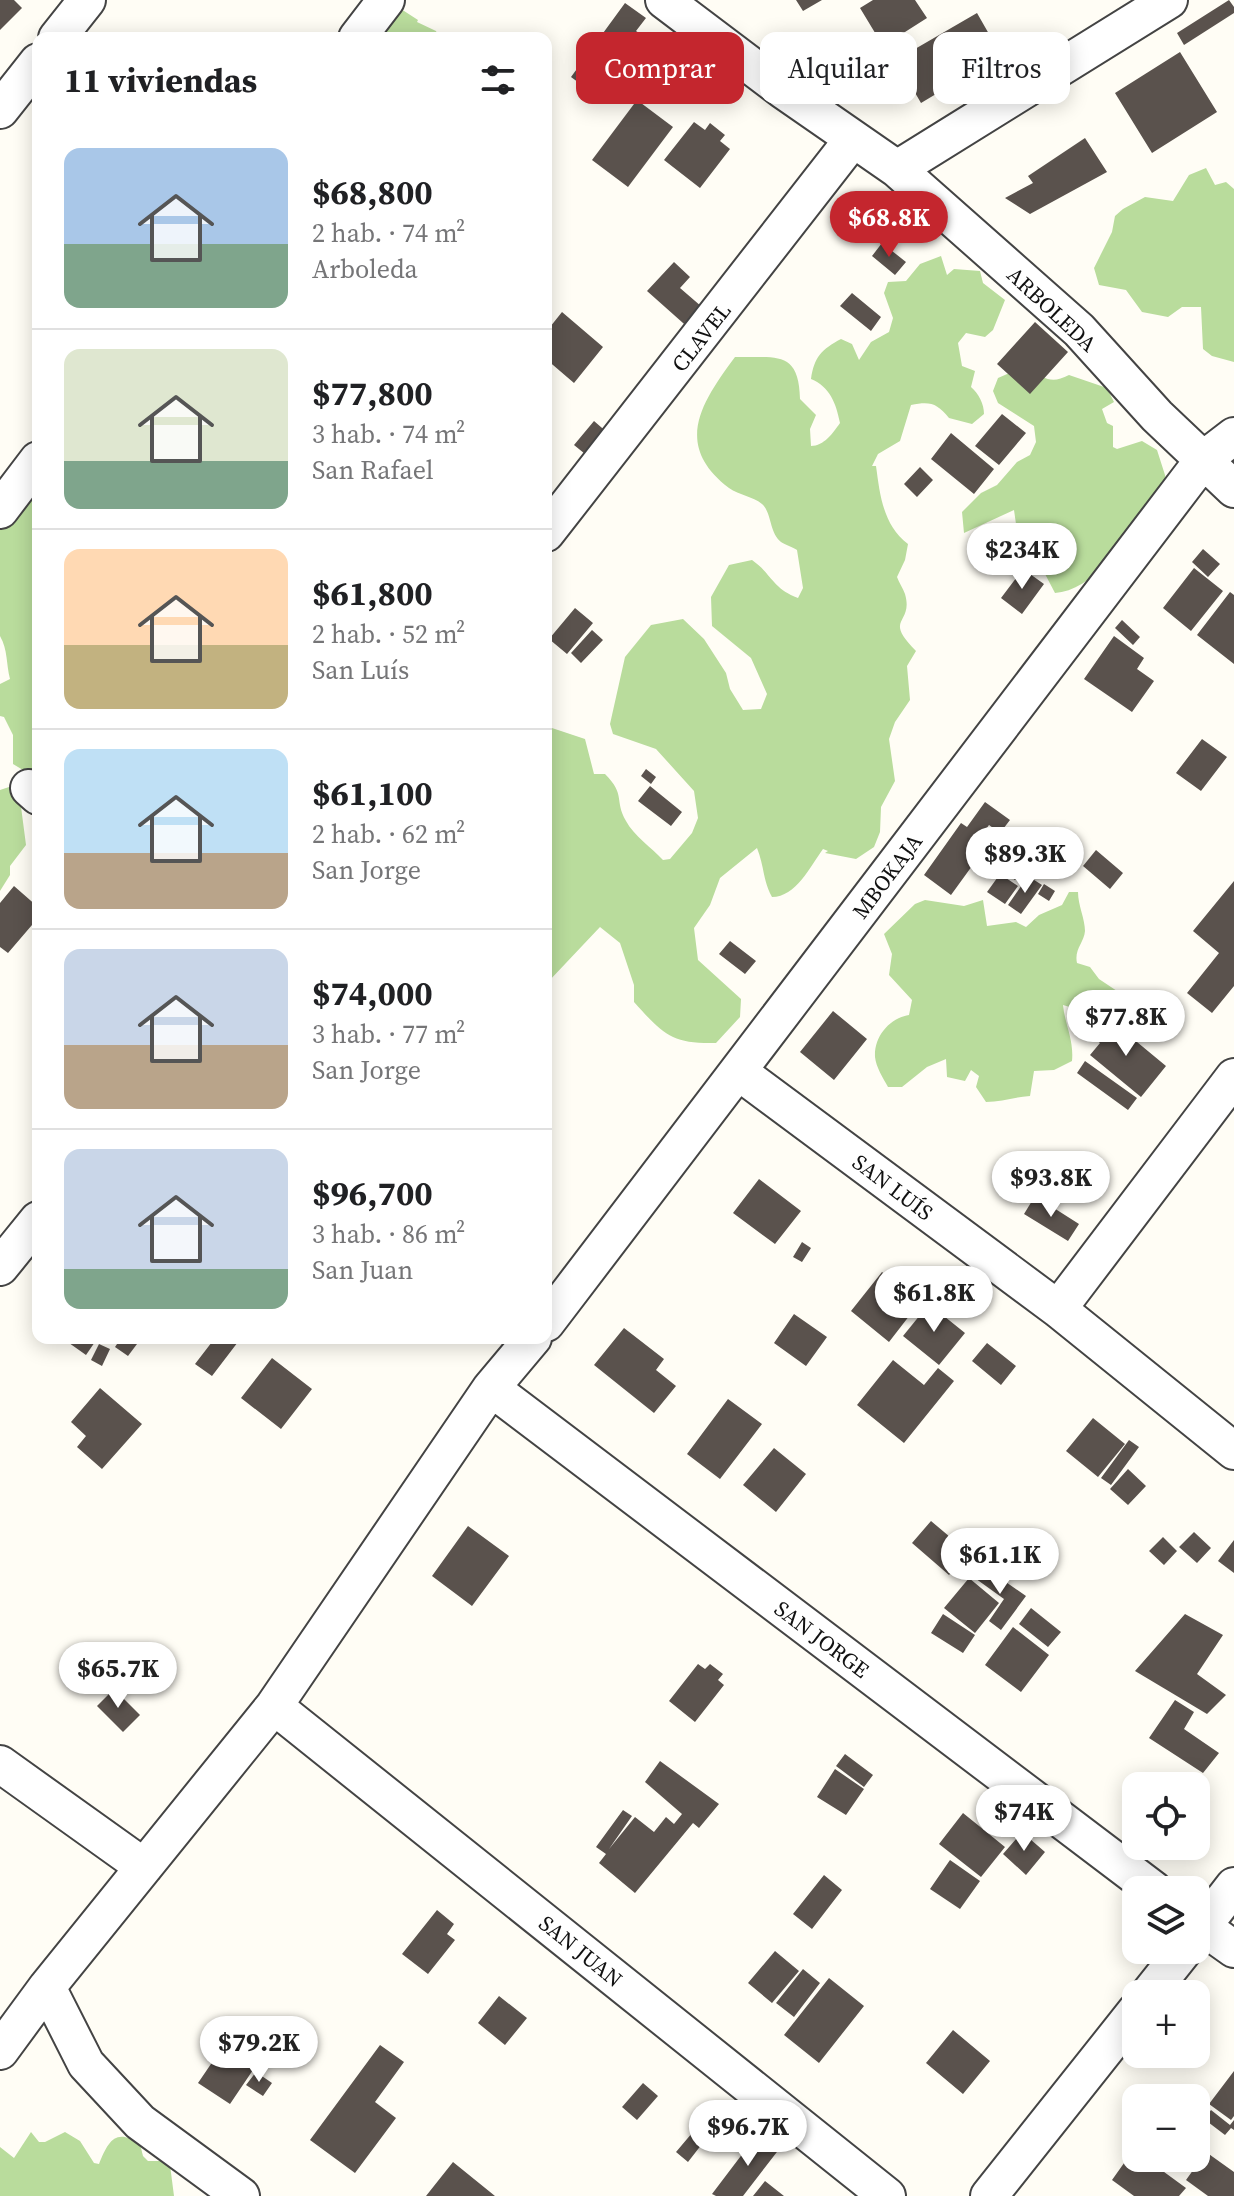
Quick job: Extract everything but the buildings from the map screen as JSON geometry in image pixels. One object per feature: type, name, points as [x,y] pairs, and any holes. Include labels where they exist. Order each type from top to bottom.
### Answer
[{"type":"street","points":[[62,32],[87,0]]},
{"type":"street","points":[[362,32],[386,0]]},
{"type":"street","name":"ARBOLEDA","points":[[664,0],[783,90],[897,169],[1079,330],[1157,416],[1234,489]]},
{"type":"street","points":[[897,169],[1169,0]]},
{"type":"street","points":[[0,110],[32,70]]},
{"type":"street","name":"CLAVEL","points":[[552,525],[853,139]]},
{"type":"street","name":"MBOKAJA","points":[[552,1315],[1204,459],[1234,436]]},
{"type":"street","points":[[0,510],[32,468]]},
{"type":"street","name":"SAN LUÍS","points":[[739,1072],[1058,1309],[1234,1451]]},
{"type":"street","points":[[1058,1309],[1234,1077]]},
{"type":"street","points":[[0,1267],[32,1227]]},
{"type":"street","points":[[0,2051],[47,1987],[274,1706],[491,1388],[528,1344]]},
{"type":"street","name":"SAN JORGE","points":[[491,1388],[1136,1876]]},
{"type":"street","name":"SAN JUAN","points":[[274,1706],[887,2196]]},
{"type":"street","points":[[0,1764],[144,1867]]},
{"type":"street","points":[[1210,1915],[1234,1886]]},
{"type":"street","points":[[1210,1939],[1234,1949]]},
{"type":"street","points":[[1160,1980],[1172,1964]]},
{"type":"street","points":[[47,1987],[86,2064],[140,2122],[241,2196]]},
{"type":"street","points":[[989,2196],[1122,2029]]},
{"type":"green space","points":[[401,9],[436,32],[356,32]]},
{"type":"green space","points":[[1206,168],[1215,185],[1226,182],[1234,189],[1234,362],[1212,356],[1203,349],[1201,307],[1182,307],[1168,317],[1142,312],[1126,290],[1099,285],[1094,268],[1112,232],[1115,216],[1145,197],[1173,201],[1189,175]]},
{"type":"green space","points":[[941,256],[947,275],[954,269],[980,271],[983,283],[1005,300],[993,330],[985,337],[966,333],[958,343],[962,366],[975,371],[971,387],[980,399],[984,414],[972,424],[949,418],[933,404],[911,405],[900,441],[878,454],[872,466],[876,466],[888,519],[908,544],[897,577],[907,604],[900,626],[906,640],[916,651],[907,666],[910,700],[895,722],[889,739],[895,781],[881,807],[880,832],[874,847],[856,859],[825,853],[828,851],[823,849],[802,880],[781,896],[772,897],[757,848],[720,878],[710,905],[694,928],[698,960],[741,999],[740,1017],[716,1043],[678,1039],[661,1029],[634,1002],[634,985],[620,943],[600,927],[552,978],[552,728],[585,739],[594,774],[605,774],[611,781],[629,826],[663,860],[670,859],[692,833],[698,818],[694,791],[656,749],[613,734],[610,724],[625,657],[651,625],[683,619],[704,639],[726,673],[730,689],[743,710],[761,709],[767,694],[751,658],[712,626],[711,597],[729,565],[752,560],[789,594],[798,598],[803,588],[797,550],[777,538],[765,508],[729,488],[712,472],[702,456],[697,440],[703,407],[735,357],[782,360],[795,371],[800,399],[816,415],[810,429],[811,446],[824,441],[840,423],[831,396],[823,386],[811,379],[817,359],[824,350],[841,339],[852,344],[859,360],[871,342],[889,332],[893,318],[884,293],[888,282],[906,281],[920,264]]},
{"type":"green space","points":[[1029,369],[1049,379],[1069,375],[1107,388],[1114,402],[1102,409],[1107,423],[1113,426],[1113,447],[1117,449],[1142,441],[1157,450],[1168,498],[1101,570],[1070,590],[1055,593],[1034,553],[1043,537],[1017,531],[1014,510],[964,533],[962,512],[981,493],[997,485],[1017,462],[1030,455],[1036,442],[1034,426],[998,403],[993,391],[998,378]]},
{"type":"green space","points":[[17,482],[32,491],[32,775],[13,764],[13,735],[4,717],[0,716],[0,684],[10,679],[0,636],[0,500]]},
{"type":"green space","points":[[9,787],[20,799],[26,845],[10,866],[10,875],[0,891],[0,790]]},
{"type":"green space","points":[[1069,892],[1078,892],[1085,926],[1077,963],[1090,967],[1099,979],[1120,993],[1116,1007],[1096,1005],[1083,1011],[1063,1005],[1072,1061],[1054,1070],[1034,1071],[1030,1096],[997,1101],[986,1102],[976,1087],[979,1076],[971,1070],[965,1081],[947,1077],[946,1059],[927,1067],[902,1087],[888,1087],[876,1061],[875,1049],[884,1029],[909,1015],[912,1000],[889,975],[892,954],[884,934],[915,904],[925,900],[964,906],[983,900],[987,926],[1016,922],[1026,927],[1039,915],[1062,905]]},
{"type":"green space","points":[[31,2132],[39,2142],[45,2142],[65,2132],[80,2141],[94,2163],[99,2164],[114,2139],[131,2139],[140,2144],[148,2161],[170,2165],[174,2196],[0,2196],[0,2147],[14,2158]]}]
